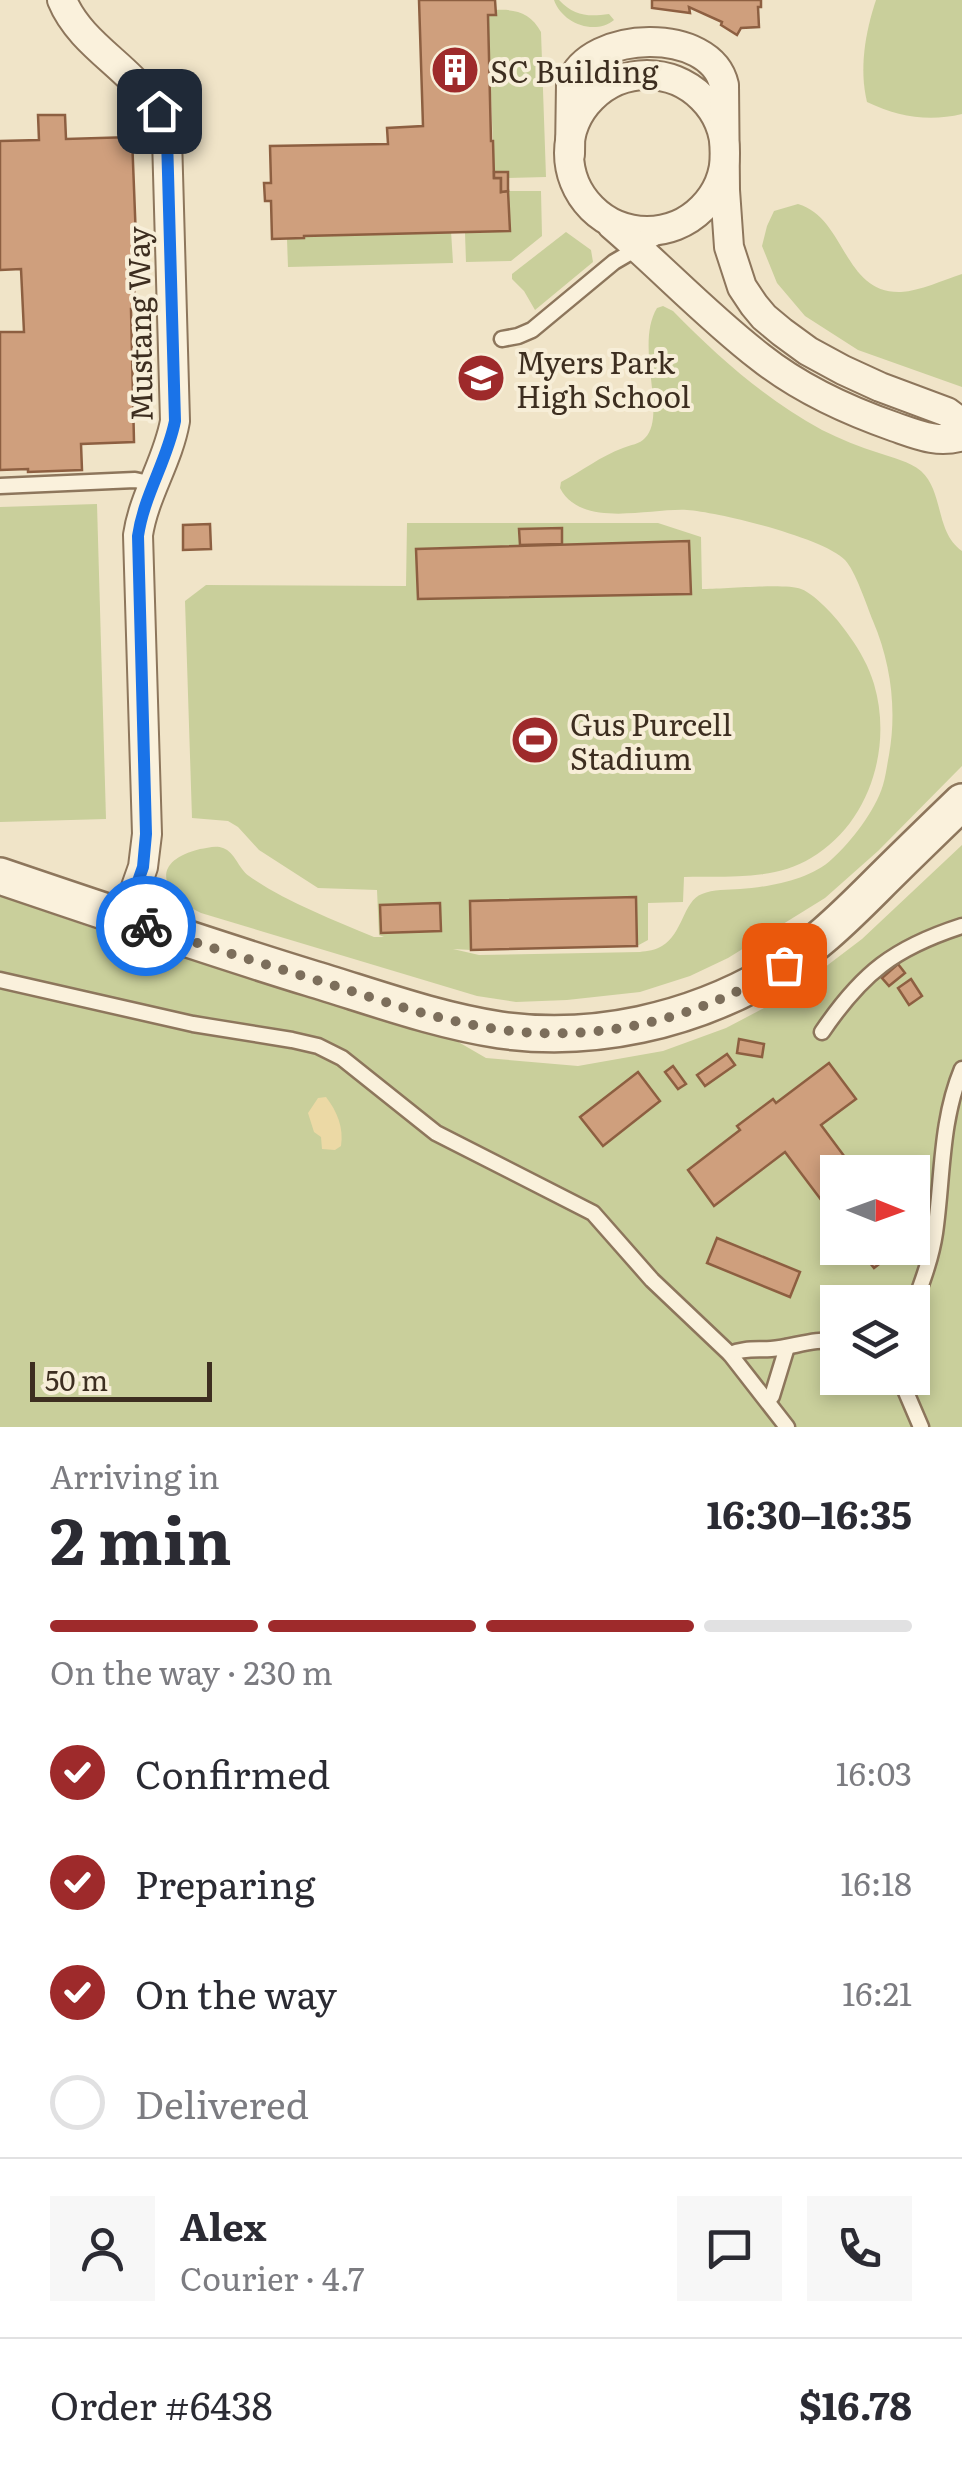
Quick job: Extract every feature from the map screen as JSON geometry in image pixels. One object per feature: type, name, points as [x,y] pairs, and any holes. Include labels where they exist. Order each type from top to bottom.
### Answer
[{"type":"street","name":"Mustang Way","points":[[62,0],[88,39],[152,98],[167,138],[175,421],[143,510],[138,536],[146,848],[125,918]]},
{"type":"street","points":[[962,424],[947,412],[843,370],[808,351],[764,317],[742,286],[729,247],[724,85],[712,60],[689,48],[653,42],[597,54],[582,64],[569,91],[573,178],[585,200],[603,218],[736,338],[801,384],[908,432],[940,440],[962,436]]},
{"type":"street","points":[[603,218],[625,228],[650,231],[674,227],[696,214],[713,196],[723,174],[726,149]]},
{"type":"street","points":[[0,876],[203,946],[454,1021],[543,1034],[614,1029],[691,1010],[738,992],[784,965],[831,930],[962,802]]},
{"type":"lane","points":[[502,339],[532,330],[614,262],[674,227]]},
{"type":"lane","points":[[0,486],[134,480],[154,484]]},
{"type":"lane","points":[[822,1032],[860,984],[897,952],[962,926]]},
{"type":"lane","points":[[0,980],[193,1024],[292,1040],[333,1053],[436,1133],[593,1213],[652,1280],[730,1354],[787,1427]]},
{"type":"lane","points":[[920,1285],[932,1247],[945,1130],[962,1069]]},
{"type":"lane","points":[[730,1354],[820,1341]]},
{"type":"lane","points":[[768,1401],[787,1347]]},
{"type":"lane","points":[[907,1395],[921,1427]]},
{"type":"green space","points":[[554,0],[576,12],[609,14],[614,20],[597,27],[580,25],[564,15]]},
{"type":"green space","points":[[876,0],[962,0],[962,114],[914,117],[867,102],[864,51]]},
{"type":"green space","points":[[496,10],[522,14],[533,20],[541,32],[546,177],[508,178],[494,172],[488,15],[495,15]]},
{"type":"green space","points":[[508,191],[541,191],[542,236],[511,261],[466,262],[465,233],[509,231]]},
{"type":"green space","points":[[798,204],[826,224],[856,269],[882,289],[908,291],[962,274],[962,387],[858,350],[805,316],[777,283],[762,246],[774,211]]},
{"type":"green space","points":[[451,231],[453,263],[288,267],[287,239]]},
{"type":"green space","points":[[566,232],[591,250],[593,262],[535,310],[512,274]]},
{"type":"green space","name":"Gus Purcell Stadium","points":[[663,306],[781,405],[836,437],[911,465],[928,480],[947,533],[962,551],[962,766],[825,898],[728,958],[690,976],[640,992],[516,1002],[477,996],[201,913],[177,897],[166,879],[173,862],[200,849],[220,847],[231,853],[249,876],[278,894],[374,937],[384,937],[379,935],[377,890],[318,888],[259,850],[228,821],[192,818],[185,601],[206,585],[406,586],[407,523],[658,523],[701,537],[702,589],[782,586],[807,592],[835,617],[857,648],[872,678],[879,708],[878,758],[861,805],[848,825],[811,858],[765,874],[684,877],[683,902],[648,903],[648,940],[637,946],[453,949],[479,955],[654,949],[669,941],[691,903],[702,894],[801,877],[823,866],[855,835],[883,785],[892,704],[879,637],[845,560],[794,535],[722,516],[687,510],[618,514],[584,508],[570,501],[560,488],[561,482],[599,459],[645,438],[653,413],[651,324],[657,308]]},
{"type":"green space","points":[[97,504],[106,819],[0,822],[0,507]]},
{"type":"green space","points":[[962,845],[962,1427],[0,1427],[0,896],[98,930],[448,1036],[486,1058],[578,1066],[663,1051],[726,1028],[787,996],[862,939]]},
{"type":"sand","points":[[326,1097],[340,1126],[341,1146],[335,1150],[322,1149],[321,1137],[314,1132],[308,1113],[318,1098]]},
{"type":"building","name":"SC Building","points":[[419,0],[495,0],[496,15],[488,15],[491,141],[494,178],[501,178],[501,192],[508,191],[510,231],[272,239],[271,201],[265,201],[264,183],[271,183],[270,146],[388,144],[387,128],[423,126]]},
{"type":"building","points":[[652,0],[761,0],[759,27],[741,28],[737,35],[722,22],[689,7],[690,13],[652,8]]},
{"type":"building","points":[[38,115],[65,115],[66,139],[132,137],[137,265],[128,266],[135,309],[131,309],[134,442],[81,444],[82,470],[0,470],[0,332],[24,332],[21,269],[0,270],[0,141],[39,140]]},
{"type":"building","points":[[494,172],[508,172],[508,191],[501,192],[501,178],[494,178]]},
{"type":"building","points":[[210,524],[211,549],[183,550],[183,525]]},
{"type":"building","points":[[562,528],[562,544],[520,545],[519,529]]},
{"type":"building","points":[[689,541],[691,594],[418,599],[416,549]]},
{"type":"building","points":[[636,897],[637,946],[471,950],[470,901]]},
{"type":"building","points":[[440,903],[441,931],[381,933],[380,905]]},
{"type":"building","points":[[898,964],[905,973],[889,986],[882,978]]},
{"type":"building","points":[[911,979],[922,996],[909,1005],[898,988]]},
{"type":"building","points":[[739,1039],[764,1044],[762,1057],[737,1053]]},
{"type":"building","points":[[727,1054],[735,1065],[705,1086],[697,1075]]},
{"type":"building","points":[[829,1063],[856,1099],[821,1125],[843,1155],[820,1155],[820,1198],[785,1152],[714,1206],[688,1170],[740,1130],[737,1126],[773,1099],[776,1103]]},
{"type":"building","points":[[673,1066],[686,1084],[678,1089],[665,1072]]},
{"type":"building","points":[[638,1072],[660,1101],[603,1146],[580,1117]]},
{"type":"building","points":[[717,1238],[800,1272],[790,1297],[707,1263]]},
{"type":"way so far","points":[[146,926],[431,1015],[481,1027],[543,1034],[603,1030],[666,1018],[738,992],[784,965]]},
{"type":"place","name":"SC Building","points":[[455,70]]},
{"type":"place","name":"Myers Park High School","points":[[481,378]]},
{"type":"place","name":"Gus Purcell Stadium","points":[[535,740]]},
{"type":"route","points":[[146,926],[125,918],[146,848],[138,536],[143,510],[175,421],[167,138],[159,111]]}]
